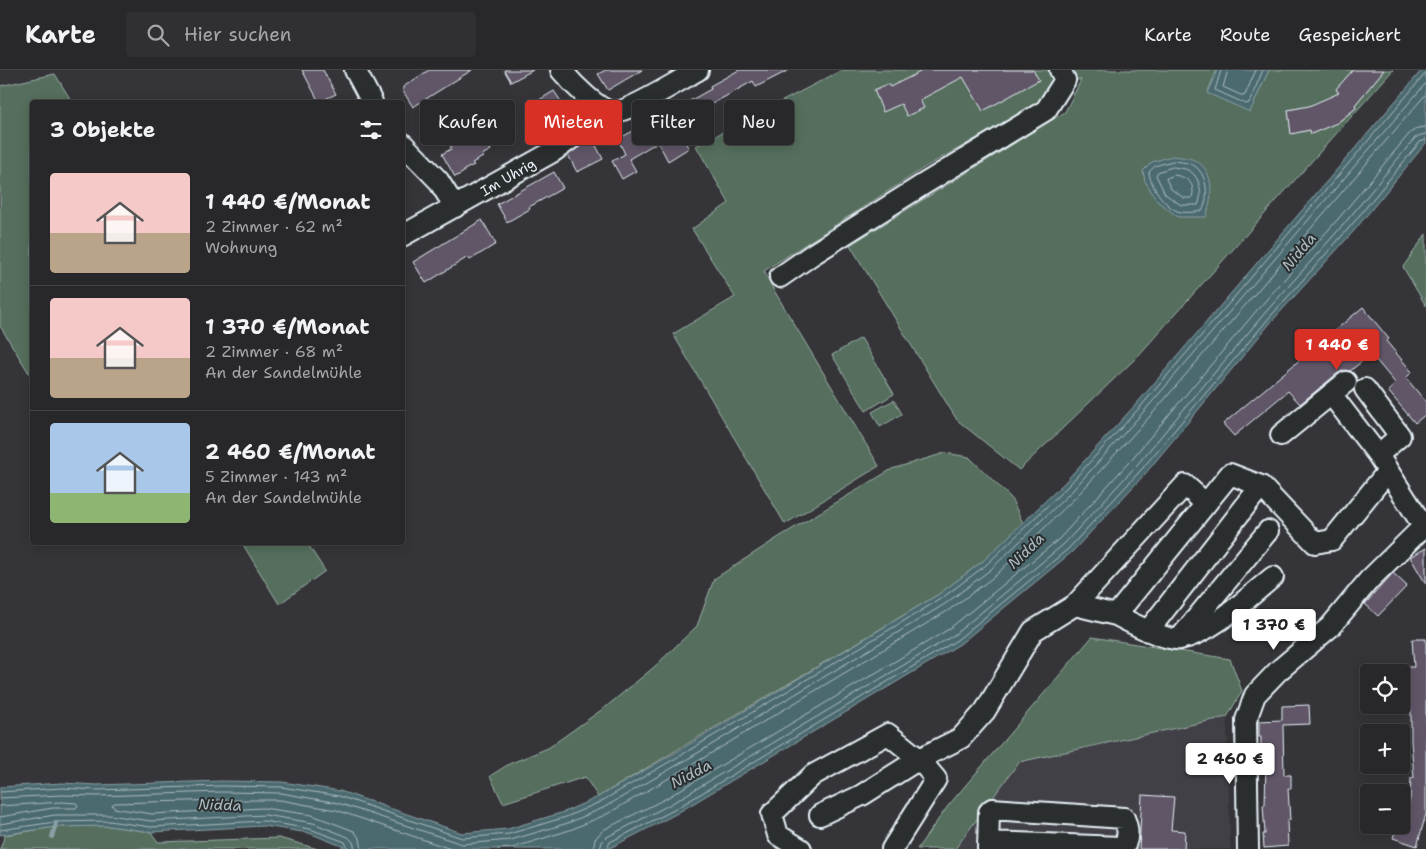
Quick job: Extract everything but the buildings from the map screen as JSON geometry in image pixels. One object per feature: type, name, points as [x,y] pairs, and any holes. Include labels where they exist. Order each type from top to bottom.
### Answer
[{"type":"street","points":[[355,70],[371,100]]},
{"type":"street","points":[[561,70],[594,100]]},
{"type":"street","name":"Im Uhrig","points":[[622,110],[698,70]]},
{"type":"street","points":[[780,277],[916,189],[1046,110],[1065,80],[1060,70]]},
{"type":"street","name":"Im Uhrig","points":[[405,234],[561,145]]},
{"type":"street","points":[[405,146],[438,180],[455,207]]},
{"type":"street","points":[[1248,849],[1246,720],[1255,695],[1278,670],[1330,627],[1369,580],[1424,525],[1383,463],[1339,388],[1281,436]]},
{"type":"street","points":[[1116,615],[1230,474],[1261,486],[1315,543],[1332,540],[1400,436],[1365,389]]},
{"type":"street","points":[[820,815],[862,795],[919,759],[961,738],[985,711],[1033,631],[1075,605],[1185,485],[1206,504]]},
{"type":"street","points":[[1148,631],[1261,486]]},
{"type":"street","points":[[1179,639],[1268,531]]},
{"type":"street","points":[[1075,605],[1116,615],[1148,631],[1179,639],[1211,627],[1272,577]]},
{"type":"street","points":[[801,849],[778,835],[772,814],[813,775],[888,734],[919,759],[936,778],[892,849]]},
{"type":"street","points":[[992,809],[1124,818],[1127,826],[1128,837],[1125,845],[1121,847],[988,845],[989,812],[992,809]]},
{"type":"shaded area","points":[[1227,717],[1230,849],[955,849],[1019,762]]},
{"type":"green space","points":[[842,70],[1217,70],[1208,93],[1250,111],[1269,70],[1353,70],[1336,89],[1338,93],[1329,100],[1306,110],[1305,107],[1288,110],[1291,133],[1310,130],[1311,134],[1340,121],[1356,108],[1355,105],[1384,70],[1393,70],[1137,357],[1019,470],[957,420],[850,245],[1065,112],[1081,80],[1059,79],[1040,103],[927,166],[764,271],[879,466],[785,524],[673,334],[735,297],[692,229],[729,203],[696,146],[714,145],[714,137],[724,131],[724,145],[794,145],[794,100],[784,100]]},
{"type":"green space","points":[[55,74],[71,100],[30,100],[30,375],[0,326],[0,86]]},
{"type":"green space","points":[[1426,234],[1426,306],[1403,267]]},
{"type":"green space","points":[[861,338],[894,394],[866,411],[832,355]]},
{"type":"green space","points":[[894,400],[902,414],[880,427],[872,412]]},
{"type":"green space","points":[[945,453],[969,457],[1011,498],[1023,523],[983,561],[939,594],[598,797],[585,777],[503,803],[490,776],[509,764],[548,748],[607,706],[653,668],[697,626],[714,579],[779,537],[892,469]]},
{"type":"green space","points":[[243,545],[308,545],[325,571],[279,604]]},
{"type":"green space","points":[[1092,637],[1230,659],[1242,691],[1227,717],[1019,762],[955,849],[917,849],[948,806]]},
{"type":"green space","points":[[109,826],[151,832],[158,842],[279,838],[318,849],[0,849],[5,835],[55,827]]},
{"type":"water","points":[[1217,70],[1269,70],[1250,112],[1207,93]]},
{"type":"water","name":"Nidda","points":[[1422,70],[1426,70],[1426,143],[1353,232],[1272,321],[1145,474],[1072,552],[960,644],[674,815],[608,849],[349,849],[309,833],[264,826],[151,832],[109,826],[55,827],[0,835],[0,787],[62,783],[96,785],[222,781],[282,782],[340,791],[462,833],[508,829],[564,812],[598,797],[680,750],[939,594],[983,561],[1064,483],[1138,402]]},
{"type":"water","points":[[1172,156],[1196,161],[1207,172],[1210,179],[1211,194],[1206,217],[1178,217],[1157,201],[1145,181],[1143,171],[1152,162]]},
{"type":"waterway","points":[[52,837],[56,823]]}]
